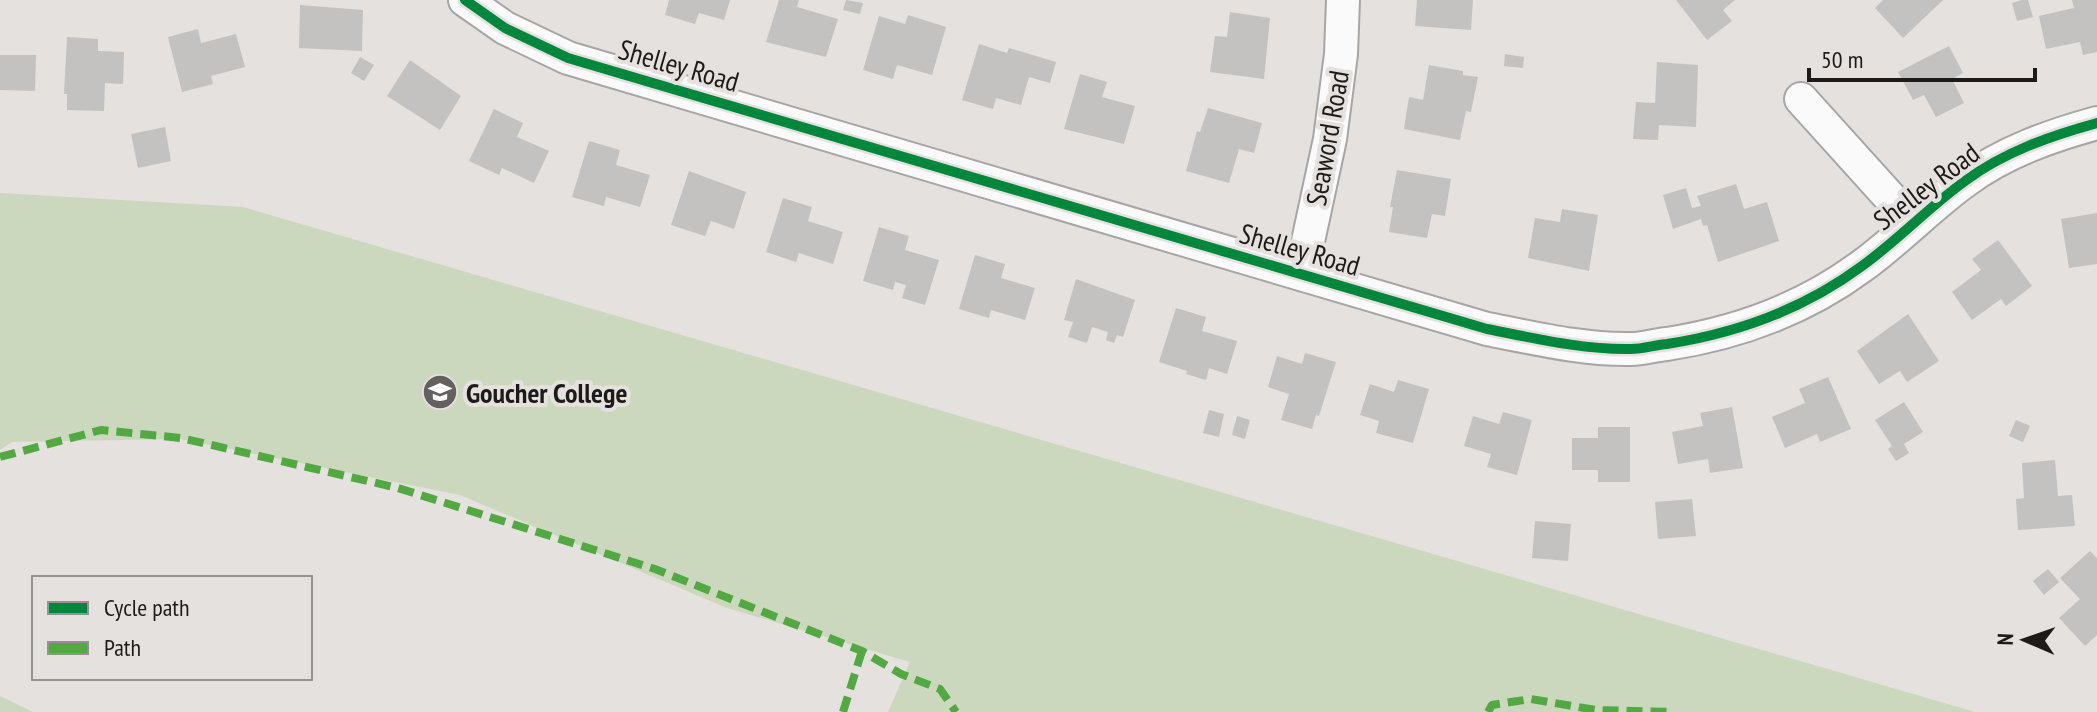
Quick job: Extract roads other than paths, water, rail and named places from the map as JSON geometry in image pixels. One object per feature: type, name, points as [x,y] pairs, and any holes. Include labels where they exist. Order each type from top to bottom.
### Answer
[{"type":"street","name":"Shelley Road","points":[[465,0],[505,28],[568,58],[1487,329],[1565,344],[1631,349],[1697,339],[1758,322],[1811,299],[1863,266],[1966,180],[2008,155],[2052,136],[2097,123]]},
{"type":"street","name":"Seaword Road","points":[[1301,274],[1330,139],[1341,54],[1343,0]]},
{"type":"street","points":[[1801,99],[1913,223]]},
{"type":"place","name":"Goucher College","points":[[440,392]]}]
